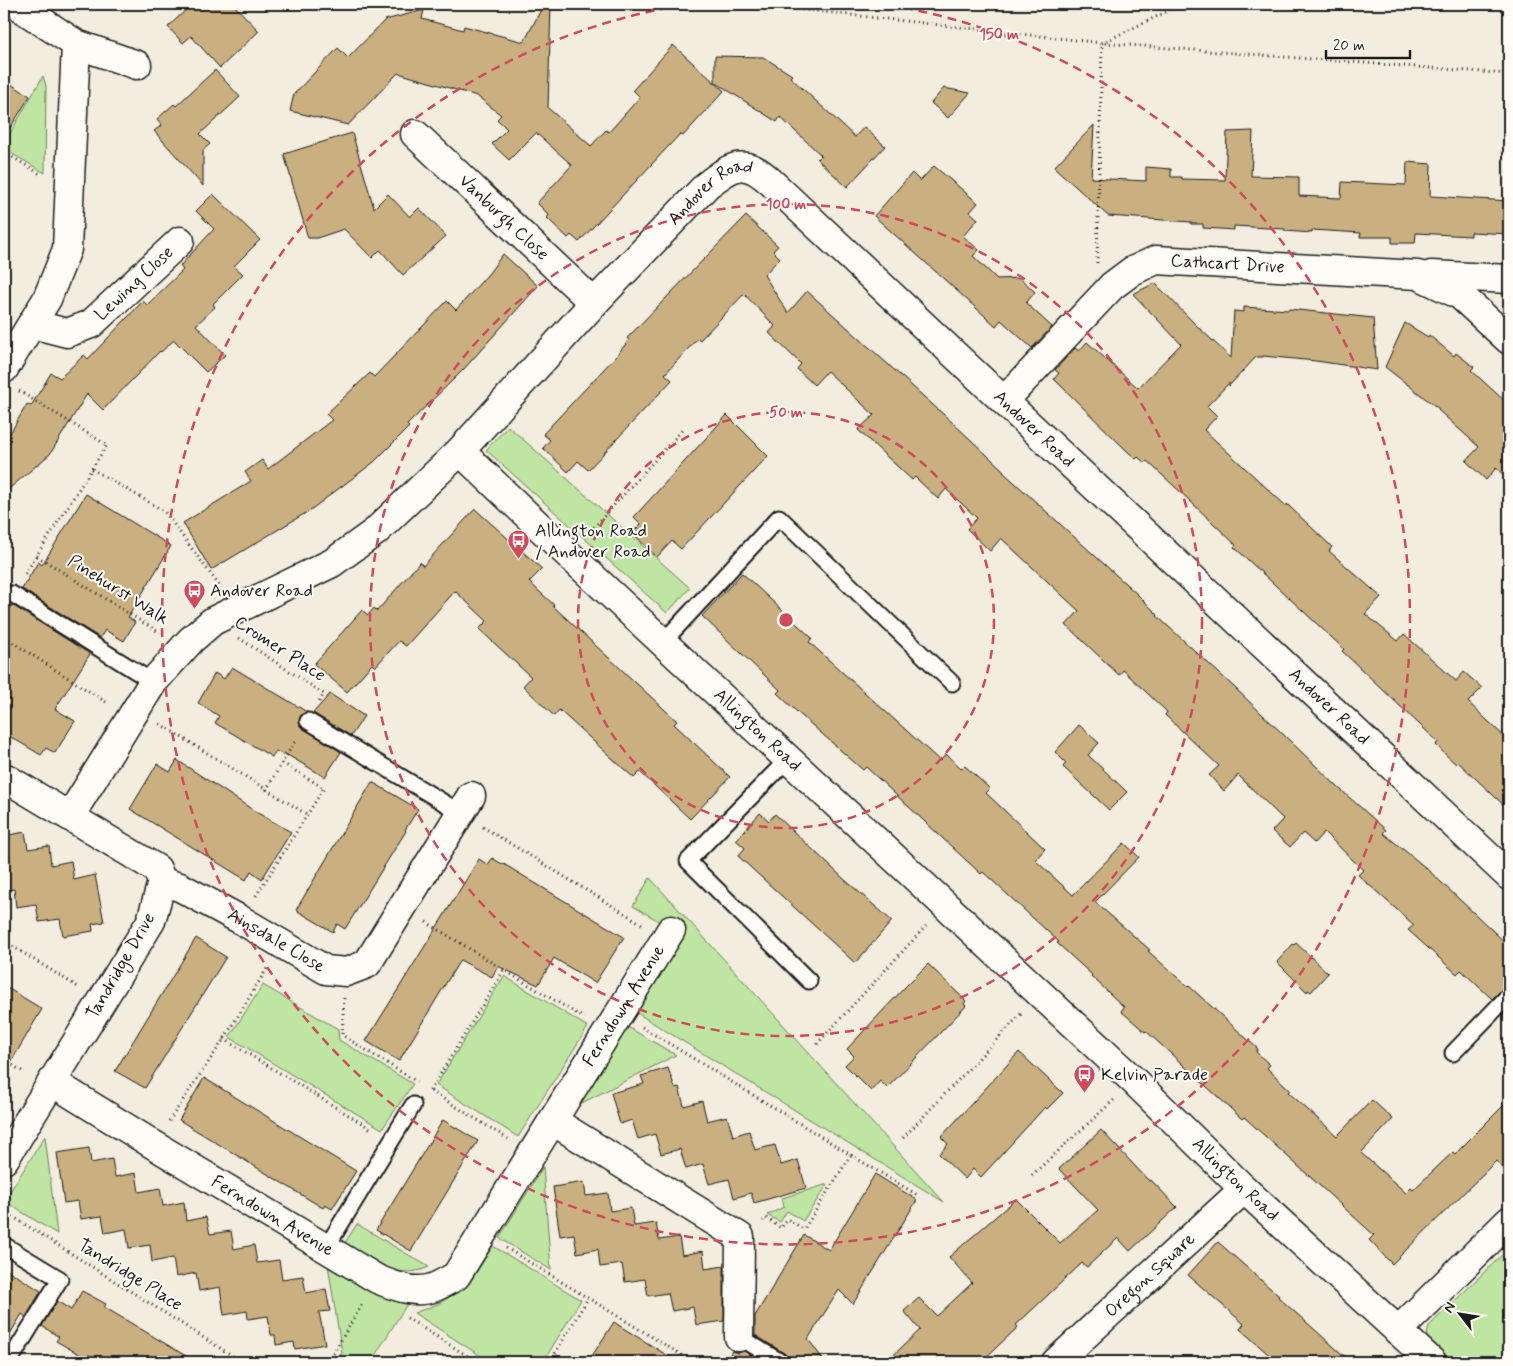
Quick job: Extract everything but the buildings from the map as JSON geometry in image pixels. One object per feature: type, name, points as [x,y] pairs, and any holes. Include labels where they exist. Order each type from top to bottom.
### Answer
[{"type":"street","points":[[18,7],[76,44],[137,65]]},
{"type":"street","points":[[8,378],[32,324],[47,298],[67,249],[76,44]]},
{"type":"street","name":"Vanburgh Close","points":[[415,134],[594,303]]},
{"type":"street","name":"Andover Road","points":[[70,816],[153,682],[184,648],[213,621],[332,562],[375,532],[460,451],[594,303],[707,185],[726,171],[739,166],[757,169],[1509,876]]},
{"type":"street","name":"Lewing Close","points":[[32,324],[67,333],[91,324],[180,241]]},
{"type":"street","name":"Cathcart Drive","points":[[1004,401],[1112,286],[1132,271],[1156,260],[1509,279]]},
{"type":"street","name":"Cathcart Drive","points":[[1418,275],[1460,294],[1509,340]]},
{"type":"street","name":"Allington Road","points":[[460,451],[1134,1081],[1244,1189],[1432,1362]]},
{"type":"street","points":[[4,777],[157,869],[162,882]]},
{"type":"street","name":"Ainsdale Close","points":[[162,882],[180,887],[326,970],[346,972],[367,964],[466,805]]},
{"type":"street","name":"Tandridge Drive","points":[[4,1160],[151,921],[162,882]]},
{"type":"street","name":"Ferndown Avenue","points":[[52,1082],[377,1279],[412,1290],[433,1288],[456,1276],[668,934]]},
{"type":"street","points":[[553,1121],[740,1237],[739,1337]]},
{"type":"street","name":"Oregon Square","points":[[1056,1362],[1244,1189]]},
{"type":"street","points":[[1398,1331],[1509,1221]]},
{"type":"lane","points":[[663,642],[779,517],[952,683]]},
{"type":"lane","points":[[12,594],[153,682]]},
{"type":"lane","points":[[308,721],[466,805]]},
{"type":"lane","points":[[788,759],[688,861],[809,981]]},
{"type":"lane","points":[[1453,1053],[1509,995]]},
{"type":"lane","points":[[326,1248],[413,1105]]},
{"type":"lane","points":[[4,1245],[60,1279],[9,1362]]},
{"type":"lane","points":[[739,1337],[778,1361]]},
{"type":"path","points":[[752,4],[1102,43],[1509,74]]},
{"type":"path","points":[[1102,43],[1168,10],[1172,4]]},
{"type":"path","points":[[1096,301],[1102,43]]},
{"type":"path","points":[[4,152],[70,191]]},
{"type":"path","points":[[8,378],[107,445],[12,594]]},
{"type":"path","points":[[568,554],[684,428]]},
{"type":"path","points":[[92,469],[164,510],[238,610]]},
{"type":"path","name":"Pinehurst Walk","points":[[37,556],[184,648]]},
{"type":"path","name":"Cromer Place","points":[[213,621],[324,694],[266,790]]},
{"type":"path","points":[[4,637],[308,815]]},
{"type":"path","points":[[241,920],[324,788],[282,763]]},
{"type":"path","points":[[466,805],[668,934]]},
{"type":"path","points":[[817,1044],[945,905]]},
{"type":"path","points":[[403,908],[504,970],[614,1023],[851,1155],[919,1196]]},
{"type":"path","points":[[4,941],[102,1002]]},
{"type":"path","points":[[154,1145],[224,1039],[282,945]]},
{"type":"path","points":[[430,1091],[504,970]]},
{"type":"path","points":[[346,972],[342,1035],[531,1154]]},
{"type":"path","points":[[903,1138],[1040,993]]},
{"type":"path","points":[[224,1039],[391,1142]]},
{"type":"path","points":[[1032,1174],[1134,1081]]},
{"type":"path","points":[[740,1237],[766,1218],[781,1228],[787,1218],[804,1228],[851,1155]]},
{"type":"path","name":"Tandridge Place","points":[[4,1212],[242,1362]]},
{"type":"path","points":[[482,1233],[693,1362]]},
{"type":"path","points":[[328,1362],[377,1279]]},
{"type":"path","points":[[550,1362],[588,1298]]},
{"type":"path","points":[[402,1315],[477,1362]]},
{"type":"green space","points":[[43,76],[46,86],[45,173],[4,149],[4,144]]},
{"type":"green space","points":[[508,426],[690,588],[667,613],[486,450]]},
{"type":"green space","points":[[650,878],[944,1202],[632,1010],[662,923],[633,906]]},
{"type":"green space","points":[[504,976],[588,1027],[518,1137],[436,1085]]},
{"type":"green space","points":[[263,985],[338,1029],[339,1040],[413,1084],[382,1129],[229,1037]]},
{"type":"green space","points":[[626,1026],[676,1055],[576,1106]]},
{"type":"green space","points":[[45,1136],[57,1234],[4,1201]]},
{"type":"green space","points":[[543,1167],[551,1270],[499,1238]]},
{"type":"green space","points":[[828,1184],[803,1221],[787,1211],[780,1222],[767,1215],[784,1207],[782,1198]]},
{"type":"green space","points":[[357,1224],[429,1267],[406,1272],[374,1262],[344,1244]]},
{"type":"green space","points":[[493,1246],[581,1300],[543,1362],[490,1362],[414,1313],[438,1304],[469,1284]]},
{"type":"green space","points":[[1509,1248],[1509,1362],[1439,1362],[1424,1348],[1429,1326]]},
{"type":"green space","points":[[328,1265],[378,1295],[407,1304],[371,1362],[336,1362],[342,1353]]},
{"type":"place","name":"Allington Road / Andover Road","points":[[519,560]]},
{"type":"place","name":"Andover Road","points":[[194,610]]},
{"type":"place","name":"Kelvin Parade","points":[[1085,1094]]}]
